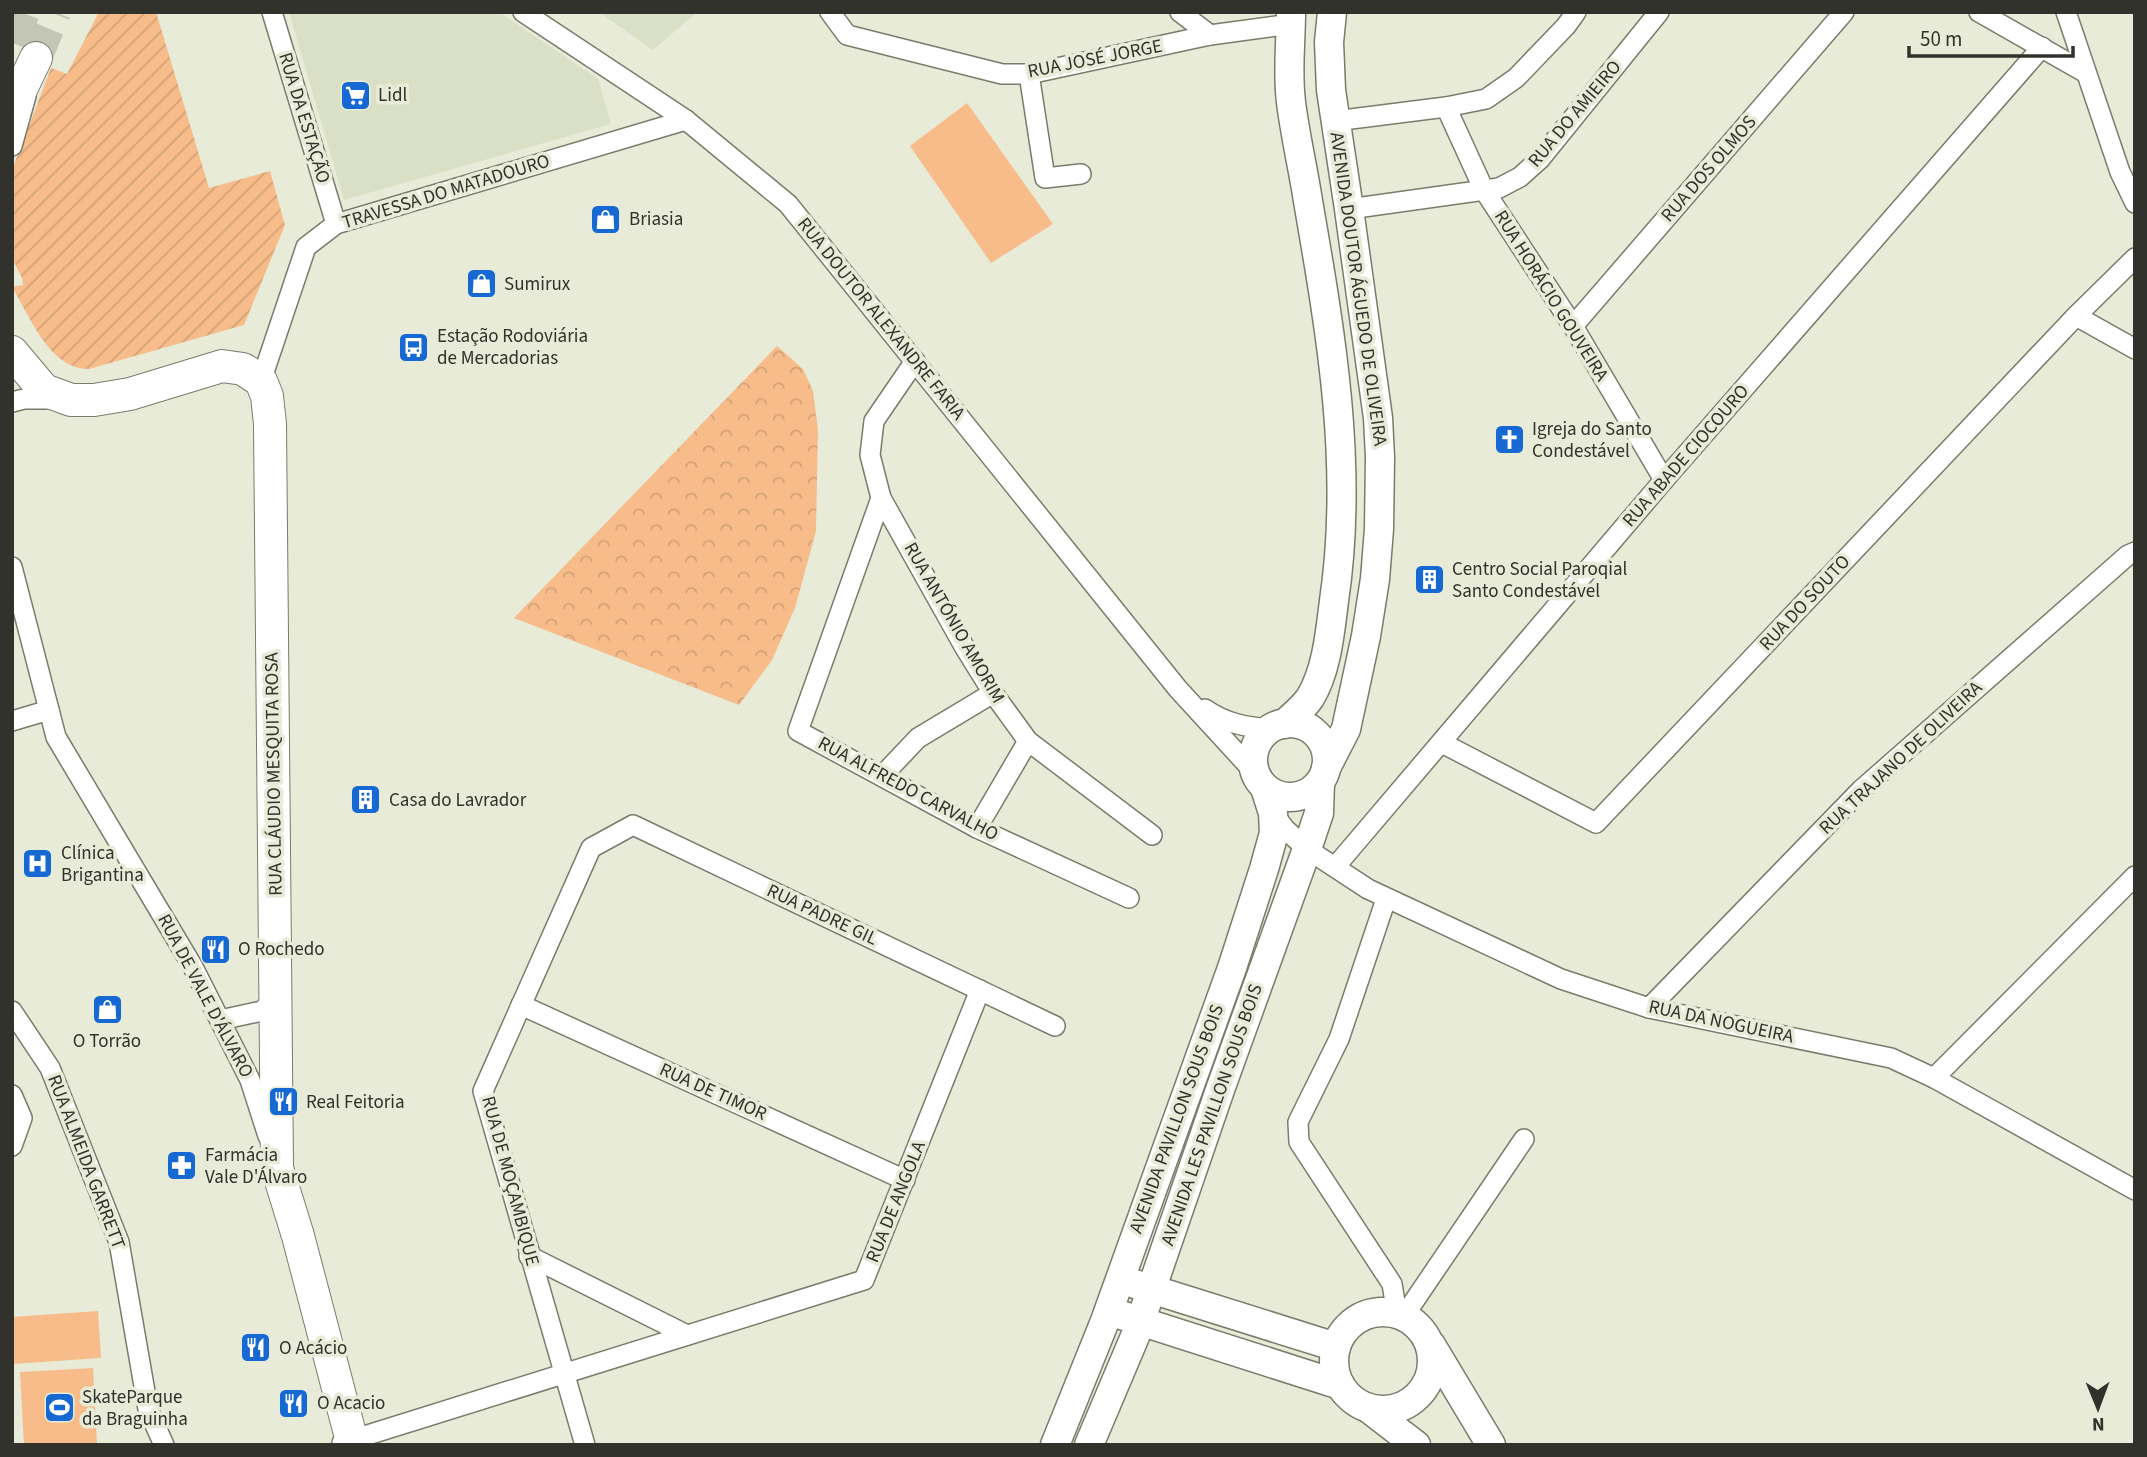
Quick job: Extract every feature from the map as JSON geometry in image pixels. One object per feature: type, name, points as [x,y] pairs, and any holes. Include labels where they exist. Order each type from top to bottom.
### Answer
[{"type":"main road","points":[[12,108],[36,58]]},
{"type":"main road","points":[[13,359],[44,390],[71,400],[94,400],[130,394],[222,366],[243,369],[261,381]]},
{"type":"main road","name":"RUA CLÁUDIO MESQUITA ROSA","points":[[261,381],[267,396],[270,424],[277,1168]]},
{"type":"main road","name":"RUA DE VALE D'ÁLVARO","points":[[277,1168],[298,1236],[347,1443]]},
{"type":"street","name":"RUA DA ESTAÇÃO","points":[[272,12],[336,224]]},
{"type":"street","name":"RUA DOUTOR ALEXANDRE FARIA","points":[[523,12],[686,120],[788,204],[1178,689]]},
{"type":"street","name":"RUA JOSÉ JORGE","points":[[830,12],[847,35],[1002,74],[1029,74],[1291,18]]},
{"type":"street","points":[[1180,12],[1210,35]]},
{"type":"street","name":"AVENIDA DOUTOR ÁGUEDO DE OLIVEIRA","points":[[1323,775],[1346,729],[1357,684],[1374,588],[1379,529],[1380,457],[1378,418],[1331,90],[1332,12]]},
{"type":"street","points":[[1335,121],[1446,107],[1486,99],[1517,78],[1576,12]]},
{"type":"street","name":"RUA DO AMIEIRO","points":[[1349,209],[1509,184],[1541,159],[1660,12]]},
{"type":"street","name":"RUA DOS OLMOS","points":[[1573,326],[1844,12]]},
{"type":"street","points":[[1979,12],[2086,73]]},
{"type":"street","points":[[2066,12],[2120,172],[2135,203]]},
{"type":"street","name":"AVENIDA DOUTOR ÁGUEDO DE OLIVEIRA","points":[[1277,726],[1308,700],[1315,689],[1325,656],[1338,579],[1343,514],[1340,421],[1327,315],[1291,103],[1291,18]]},
{"type":"street","name":"RUA ABADE CIOCOURO","points":[[1335,867],[1664,480],[2042,47]]},
{"type":"street","points":[[12,146],[36,58]]},
{"type":"street","points":[[1029,74],[1045,178],[1081,174]]},
{"type":"street","name":"RUA HORÁCIO GOUVEIRA","points":[[1446,107],[1484,190],[1573,326],[1664,480]]},
{"type":"street","name":"TRAVESSA DO MATADOURO","points":[[261,381],[306,247],[336,224],[686,120]]},
{"type":"street","name":"RUA DO SOUTO","points":[[1441,743],[1596,823],[2135,258]]},
{"type":"street","points":[[2076,317],[2135,349]]},
{"type":"street","points":[[222,366],[256,354],[267,343],[282,318]]},
{"type":"street","name":"RUA ANTÓNIO AMORIM","points":[[915,361],[874,421],[870,455],[881,498],[993,693],[1028,741],[1152,835]]},
{"type":"street","points":[[12,402],[42,398],[71,400]]},
{"type":"street","name":"RUA ALFREDO CARVALHO","points":[[881,498],[798,731],[977,828],[1129,898]]},
{"type":"street","name":"RUA TRAJANO DE OLIVEIRA","points":[[1650,1007],[1861,790],[2128,555],[2135,552]]},
{"type":"street","name":"RUA DE VALE D'ÁLVARO","points":[[12,567],[56,737],[193,967],[250,1080],[277,1168]]},
{"type":"street","points":[[1178,689],[1221,720],[1250,727],[1296,724],[1317,735],[1327,756],[1323,775],[1311,790],[1300,795],[1288,797],[1265,792],[1254,754],[1262,736],[1277,726]]},
{"type":"street","name":"RUA DA NOGUEIRA","points":[[1178,689],[1265,792],[1285,829],[1307,849],[1386,899],[1560,979],[1650,1007],[1891,1058],[1934,1078],[2135,1190]]},
{"type":"street","points":[[882,776],[918,738],[993,693]]},
{"type":"street","points":[[12,721],[49,709]]},
{"type":"street","points":[[977,828],[1028,741]]},
{"type":"street","name":"AVENIDA LES PAVILLON SOUS BOIS","points":[[1089,1445],[1141,1321],[1307,849],[1319,813],[1323,775]]},
{"type":"street","name":"AVENIDA PAVILLON SOUS BOIS","points":[[1055,1445],[1120,1279],[1264,869],[1273,833],[1265,792]]},
{"type":"street","name":"RUA PADRE GIL","points":[[591,848],[633,825],[1055,1026]]},
{"type":"street","name":"RUA DE MOÇAMBIQUE","points":[[585,1445],[483,1091],[591,848]]},
{"type":"street","points":[[1934,1078],[2135,876]]},
{"type":"street","points":[[1386,899],[1339,1039],[1298,1122],[1298,1142],[1392,1284],[1401,1315]]},
{"type":"street","name":"RUA DE ANGOLA","points":[[347,1443],[864,1280],[980,990]]},
{"type":"street","points":[[220,1020],[262,1011],[276,998]]},
{"type":"street","name":"RUA DE TIMOR","points":[[521,1005],[905,1180]]},
{"type":"street","name":"RUA ALMEIDA GARRETT","points":[[12,1010],[50,1068],[119,1242],[148,1409],[164,1445]]},
{"type":"street","points":[[12,1095],[22,1118],[12,1146]]},
{"type":"street","points":[[1401,1315],[1524,1139]]},
{"type":"street","points":[[529,1256],[687,1335]]},
{"type":"street","points":[[1120,1279],[1151,1291],[1336,1347]]},
{"type":"street","points":[[1108,1311],[1340,1385]]},
{"type":"street","points":[[1416,1445],[1347,1395],[1340,1385],[1334,1360],[1336,1347],[1342,1334],[1353,1322],[1367,1314],[1382,1312],[1401,1315],[1417,1325],[1491,1445]]},
{"type":"street","points":[[1368,1408],[1385,1410],[1401,1407],[1415,1399],[1426,1386],[1432,1370],[1432,1353],[1427,1338]]},
{"type":"shaded area","points":[[289,12],[499,12],[598,79],[611,124],[344,200]]},
{"type":"shaded area","points":[[599,12],[697,12],[653,50]]},
{"type":"green space","points":[[99,12],[156,12],[209,188],[270,171],[285,225],[244,325],[89,369],[75,367],[52,351],[42,339],[12,287],[23,285],[12,258],[12,170],[51,68],[67,74]]},
{"type":"green space","points":[[967,103],[1053,224],[991,263],[910,146]]},
{"type":"green space","points":[[777,346],[803,369],[813,391],[818,430],[816,531],[795,608],[772,660],[739,705],[514,618]]},
{"type":"green space","points":[[98,1311],[101,1358],[12,1364],[12,1317]]},
{"type":"green space","name":"SkateParque da Braguinha","points":[[93,1368],[97,1445],[24,1445],[20,1372]]},
{"type":"tunnel","points":[[12,43],[24,12]]},
{"type":"tunnel","points":[[36,58],[55,12]]},
{"type":"place","name":"Lidl","points":[[355,95]]},
{"type":"place","name":"Briasia","points":[[606,219]]},
{"type":"place","name":"Sumirux","points":[[481,284]]},
{"type":"place","name":"Estação Rodoviária de Mercadorias","points":[[414,347]]},
{"type":"place","name":"Igreja do Santo Condestável","points":[[1509,440]]},
{"type":"place","name":"Centro Social Paroqial Santo Condestável","points":[[1429,580]]},
{"type":"place","name":"Casa do Lavrador","points":[[366,800]]},
{"type":"place","name":"Clínica Brigantina","points":[[38,864]]},
{"type":"place","name":"O Rochedo","points":[[215,949]]},
{"type":"place","name":"O Torrão","points":[[107,1010]]},
{"type":"place","name":"Real Feitoria","points":[[283,1102]]},
{"type":"place","name":"Farmácia Vale D'Álvaro","points":[[182,1166]]},
{"type":"place","name":"O Acácio","points":[[256,1348]]},
{"type":"place","name":"O Acacio","points":[[294,1403]]},
{"type":"place","name":"SkateParque da Braguinha","points":[[59,1408]]}]
